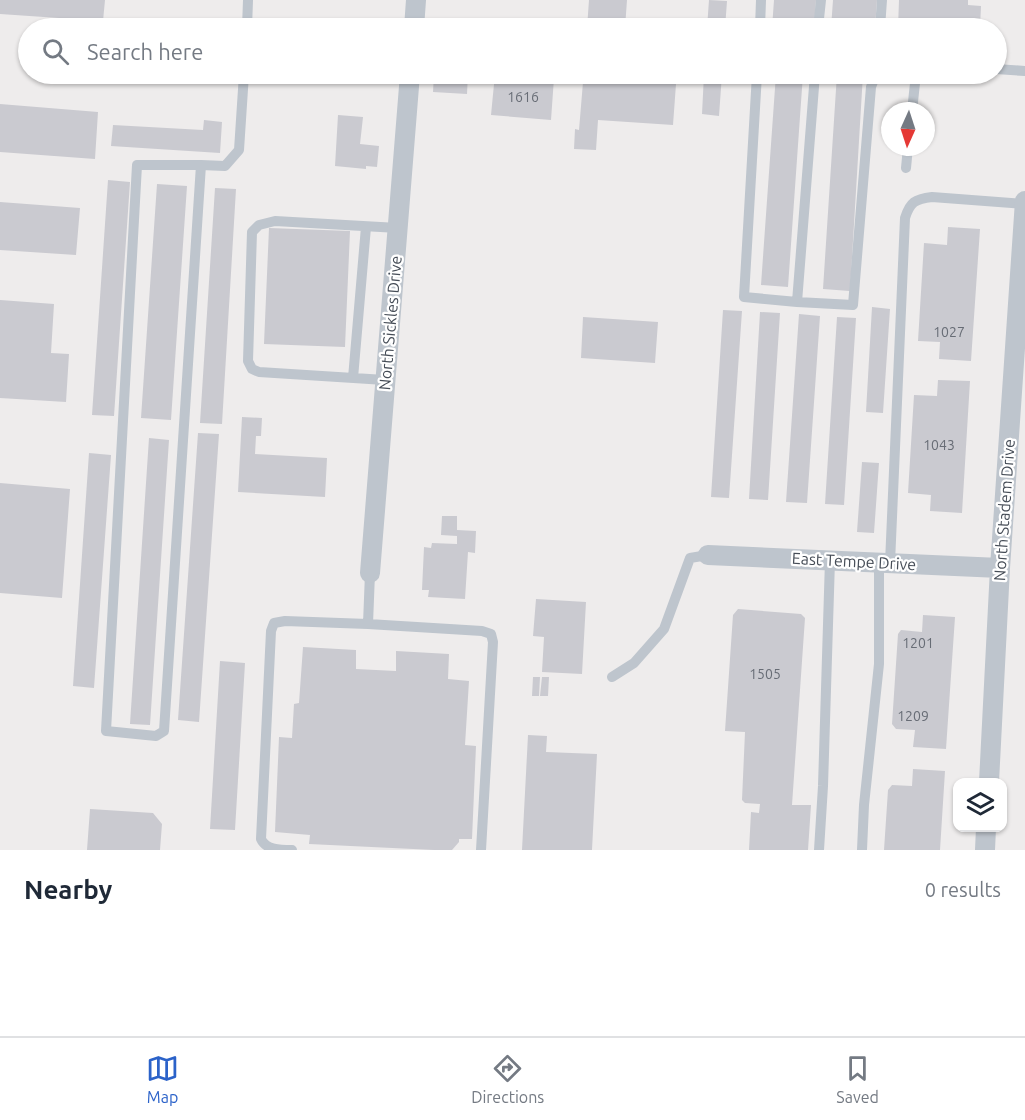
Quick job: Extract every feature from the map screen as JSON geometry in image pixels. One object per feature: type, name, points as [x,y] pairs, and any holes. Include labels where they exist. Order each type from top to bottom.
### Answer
[{"type":"street","points":[[415,18],[416,0]]},
{"type":"street","name":"North Sickles Drive","points":[[370,573],[409,84]]},
{"type":"street","name":"North Stadem Drive","points":[[989,778],[1000,568],[1025,202]]},
{"type":"street","name":"East Tempe Drive","points":[[708,555],[1000,568]]},
{"type":"street","points":[[985,850],[987,832]]},
{"type":"lane","points":[[247,18],[248,0]]},
{"type":"lane","points":[[760,18],[761,0]]},
{"type":"lane","points":[[819,18],[821,0]]},
{"type":"lane","points":[[881,18],[882,0]]},
{"type":"lane","points":[[1007,70],[1025,71]]},
{"type":"lane","points":[[201,165],[164,730],[156,736],[106,731],[137,165],[201,165],[225,166],[239,150],[243,84]]},
{"type":"lane","points":[[756,84],[744,297],[853,305],[872,84]]},
{"type":"lane","points":[[797,302],[814,84]]},
{"type":"lane","points":[[913,102],[915,84]]},
{"type":"lane","points":[[906,168],[907,156]]},
{"type":"lane","points":[[862,850],[864,805],[879,664],[905,218],[909,204],[917,198],[1025,202]]},
{"type":"lane","points":[[386,380],[259,372],[252,369],[248,361],[247,341],[252,232],[259,225],[275,221],[398,228]]},
{"type":"lane","points":[[354,378],[366,226]]},
{"type":"lane","points":[[612,677],[634,663],[664,629],[690,558],[708,555]]},
{"type":"lane","points":[[819,850],[824,786],[830,560]]},
{"type":"lane","points":[[368,624],[370,573]]},
{"type":"lane","points":[[292,850],[268,848],[264,846],[261,839],[272,627],[274,623],[285,621],[483,631],[491,634],[493,642],[482,850]]},
{"type":"building","points":[[0,0],[105,0],[103,18],[0,14]]},
{"type":"building","points":[[589,0],[627,0],[626,18],[588,18]]},
{"type":"building","points":[[709,0],[727,1],[726,18],[708,18]]},
{"type":"building","points":[[774,0],[816,0],[815,18],[773,18]]},
{"type":"building","points":[[833,0],[877,0],[876,18],[832,18]]},
{"type":"building","points":[[899,0],[968,0],[968,5],[981,6],[980,18],[898,18]]},
{"type":"building","points":[[433,84],[468,84],[467,94],[433,92]]},
{"type":"building","points":[[494,84],[554,84],[551,120],[491,115]]},
{"type":"building","points":[[583,84],[676,84],[673,125],[598,120],[596,150],[574,149],[575,129],[579,130]]},
{"type":"building","points":[[704,84],[721,84],[719,116],[702,114]]},
{"type":"building","points":[[775,84],[802,84],[788,287],[761,285]]},
{"type":"building","points":[[836,84],[862,84],[850,291],[823,289]]},
{"type":"building","points":[[0,104],[98,112],[95,159],[0,152]]},
{"type":"building","points":[[338,115],[363,117],[360,144],[379,146],[377,167],[366,166],[366,169],[335,166]]},
{"type":"building","points":[[204,120],[222,122],[220,153],[111,146],[113,125],[203,130]]},
{"type":"building","points":[[108,180],[130,182],[114,416],[92,415]]},
{"type":"building","points":[[157,184],[187,186],[171,420],[141,418]]},
{"type":"building","points":[[215,188],[236,189],[222,424],[200,423]]},
{"type":"building","points":[[0,202],[80,208],[76,255],[0,250]]},
{"type":"building","points":[[948,227],[980,229],[971,361],[939,359],[940,342],[918,341],[924,243],[947,245]]},
{"type":"building","points":[[269,228],[350,231],[345,347],[264,344]]},
{"type":"building","points":[[0,300],[54,304],[51,353],[69,354],[66,402],[0,398]]},
{"type":"building","points":[[872,307],[890,309],[883,413],[866,412]]},
{"type":"building","points":[[723,310],[742,311],[729,498],[711,497]]},
{"type":"building","points":[[760,312],[780,313],[768,500],[749,499]]},
{"type":"building","points":[[799,314],[820,316],[807,503],[786,502]]},
{"type":"building","points":[[583,317],[658,322],[655,363],[581,358]]},
{"type":"building","points":[[837,317],[856,318],[844,505],[825,504]]},
{"type":"building","points":[[938,380],[970,381],[962,513],[930,511],[931,495],[908,493],[914,395],[937,396]]},
{"type":"building","points":[[242,417],[262,418],[261,436],[256,436],[255,454],[327,458],[325,497],[238,492]]},
{"type":"building","points":[[198,433],[219,434],[199,722],[178,720]]},
{"type":"building","points":[[149,438],[169,440],[150,725],[130,724]]},
{"type":"building","points":[[89,453],[111,455],[94,688],[73,686]]},
{"type":"building","points":[[862,462],[879,463],[874,533],[857,532]]},
{"type":"building","points":[[0,483],[70,489],[62,598],[0,593]]},
{"type":"building","points":[[442,516],[457,516],[457,530],[476,531],[475,553],[468,552],[465,599],[428,597],[429,590],[422,590],[424,547],[431,548],[432,543],[457,544],[457,536],[441,535]]},
{"type":"building","points":[[536,599],[586,602],[582,674],[542,672],[544,637],[533,636]]},
{"type":"building","points":[[738,609],[801,614],[805,618],[792,805],[811,805],[808,850],[749,850],[751,812],[759,813],[760,804],[745,803],[742,800],[745,732],[725,731],[733,615]]},
{"type":"building","points":[[923,615],[955,617],[946,749],[913,747],[915,730],[896,729],[892,724],[898,634],[901,630],[922,632]]},
{"type":"building","points":[[303,647],[356,650],[356,669],[396,671],[396,651],[449,654],[448,679],[469,681],[465,745],[476,746],[472,839],[459,839],[452,850],[434,850],[309,844],[310,835],[275,832],[279,737],[292,738],[294,704],[299,703]]},
{"type":"building","points":[[220,661],[245,663],[235,830],[210,829]]},
{"type":"building","points":[[533,677],[540,677],[539,696],[532,696]]},
{"type":"building","points":[[542,677],[549,677],[548,696],[540,696]]},
{"type":"building","points":[[528,735],[547,736],[546,752],[597,754],[592,850],[522,850]]},
{"type":"building","points":[[913,769],[945,771],[940,850],[884,850],[888,790],[892,785],[912,786]]},
{"type":"building","points":[[90,809],[153,813],[162,824],[160,850],[87,850]]}]
